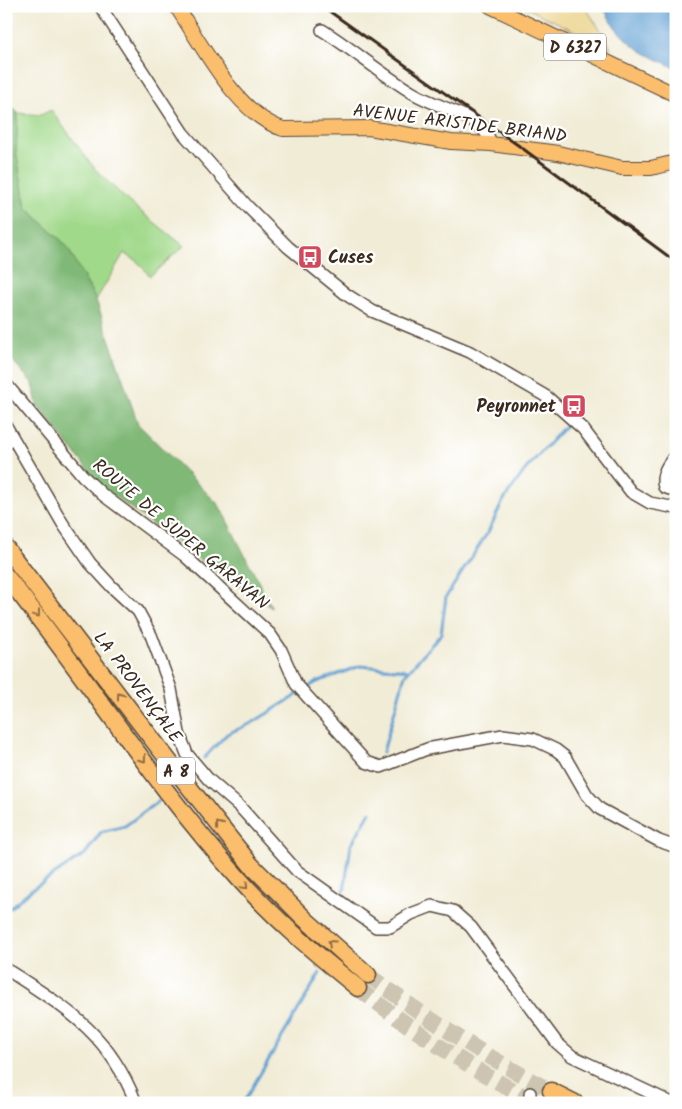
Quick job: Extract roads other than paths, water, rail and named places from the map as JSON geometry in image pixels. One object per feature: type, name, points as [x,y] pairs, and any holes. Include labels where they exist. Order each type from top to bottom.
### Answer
[{"type":"highway","name":"LA PROVENÇALE","points":[[6,548],[232,842],[363,981],[292,933],[239,879],[148,765],[6,576]]},
{"type":"highway","points":[[551,1091],[575,1103]]},
{"type":"main road","name":"AVENUE ARISTIDE BRIAND","points":[[176,6],[241,100],[257,116],[272,126],[297,130],[344,126],[369,128],[451,142],[490,144],[558,153],[622,168],[652,168],[676,162]]},
{"type":"main road","name":"D 6327","points":[[490,6],[676,95]]},
{"type":"street","points":[[100,6],[183,133],[253,212],[288,247],[347,295],[372,311],[470,352],[547,397],[583,428],[631,492],[650,504],[676,508]]},
{"type":"street","points":[[322,30],[406,89],[478,124],[489,135],[490,144]]},
{"type":"street","name":"ROUTE DE SUPER GARAVAN","points":[[6,384],[83,476],[103,495],[184,556],[270,634],[281,650],[296,684],[366,762],[381,766],[427,749],[503,735],[533,739],[550,746],[565,757],[587,795],[600,809],[659,841],[676,847]]},
{"type":"street","points":[[6,426],[63,524],[90,563],[138,611],[151,635],[171,689],[179,733],[187,754],[209,780],[240,807],[261,829],[298,871],[376,927],[390,927],[411,914],[432,906],[452,911],[471,927],[557,1043],[572,1056],[672,1103]]},
{"type":"street","points":[[676,455],[669,464],[662,481],[664,487],[676,491]]},
{"type":"street","points":[[6,969],[67,1009],[89,1028],[111,1054],[128,1082],[136,1103]]},
{"type":"water","points":[[603,6],[676,6],[676,68],[652,57],[633,45],[616,29]]},
{"type":"waterway","points":[[383,752],[405,675],[441,634],[446,597],[488,532],[503,501],[525,470],[567,424]]},
{"type":"waterway","points":[[305,689],[317,682],[360,666],[409,670]]},
{"type":"waterway","points":[[204,758],[227,734],[252,723],[300,693]]},
{"type":"waterway","points":[[6,911],[31,890],[85,854],[101,832],[125,826],[161,799]]},
{"type":"waterway","points":[[344,891],[351,845],[370,812]]},
{"type":"waterway","points":[[243,1103],[320,973]]},
{"type":"tunnel","points":[[368,975],[457,1036],[503,1065],[551,1091]]},
{"type":"tunnel","points":[[358,988],[444,1050],[537,1103]]},
{"type":"railway","points":[[322,6],[522,148],[676,262]]},
{"type":"place","name":"Cuses","points":[[310,257]]},
{"type":"place","name":"Peyronnet","points":[[574,406]]}]
